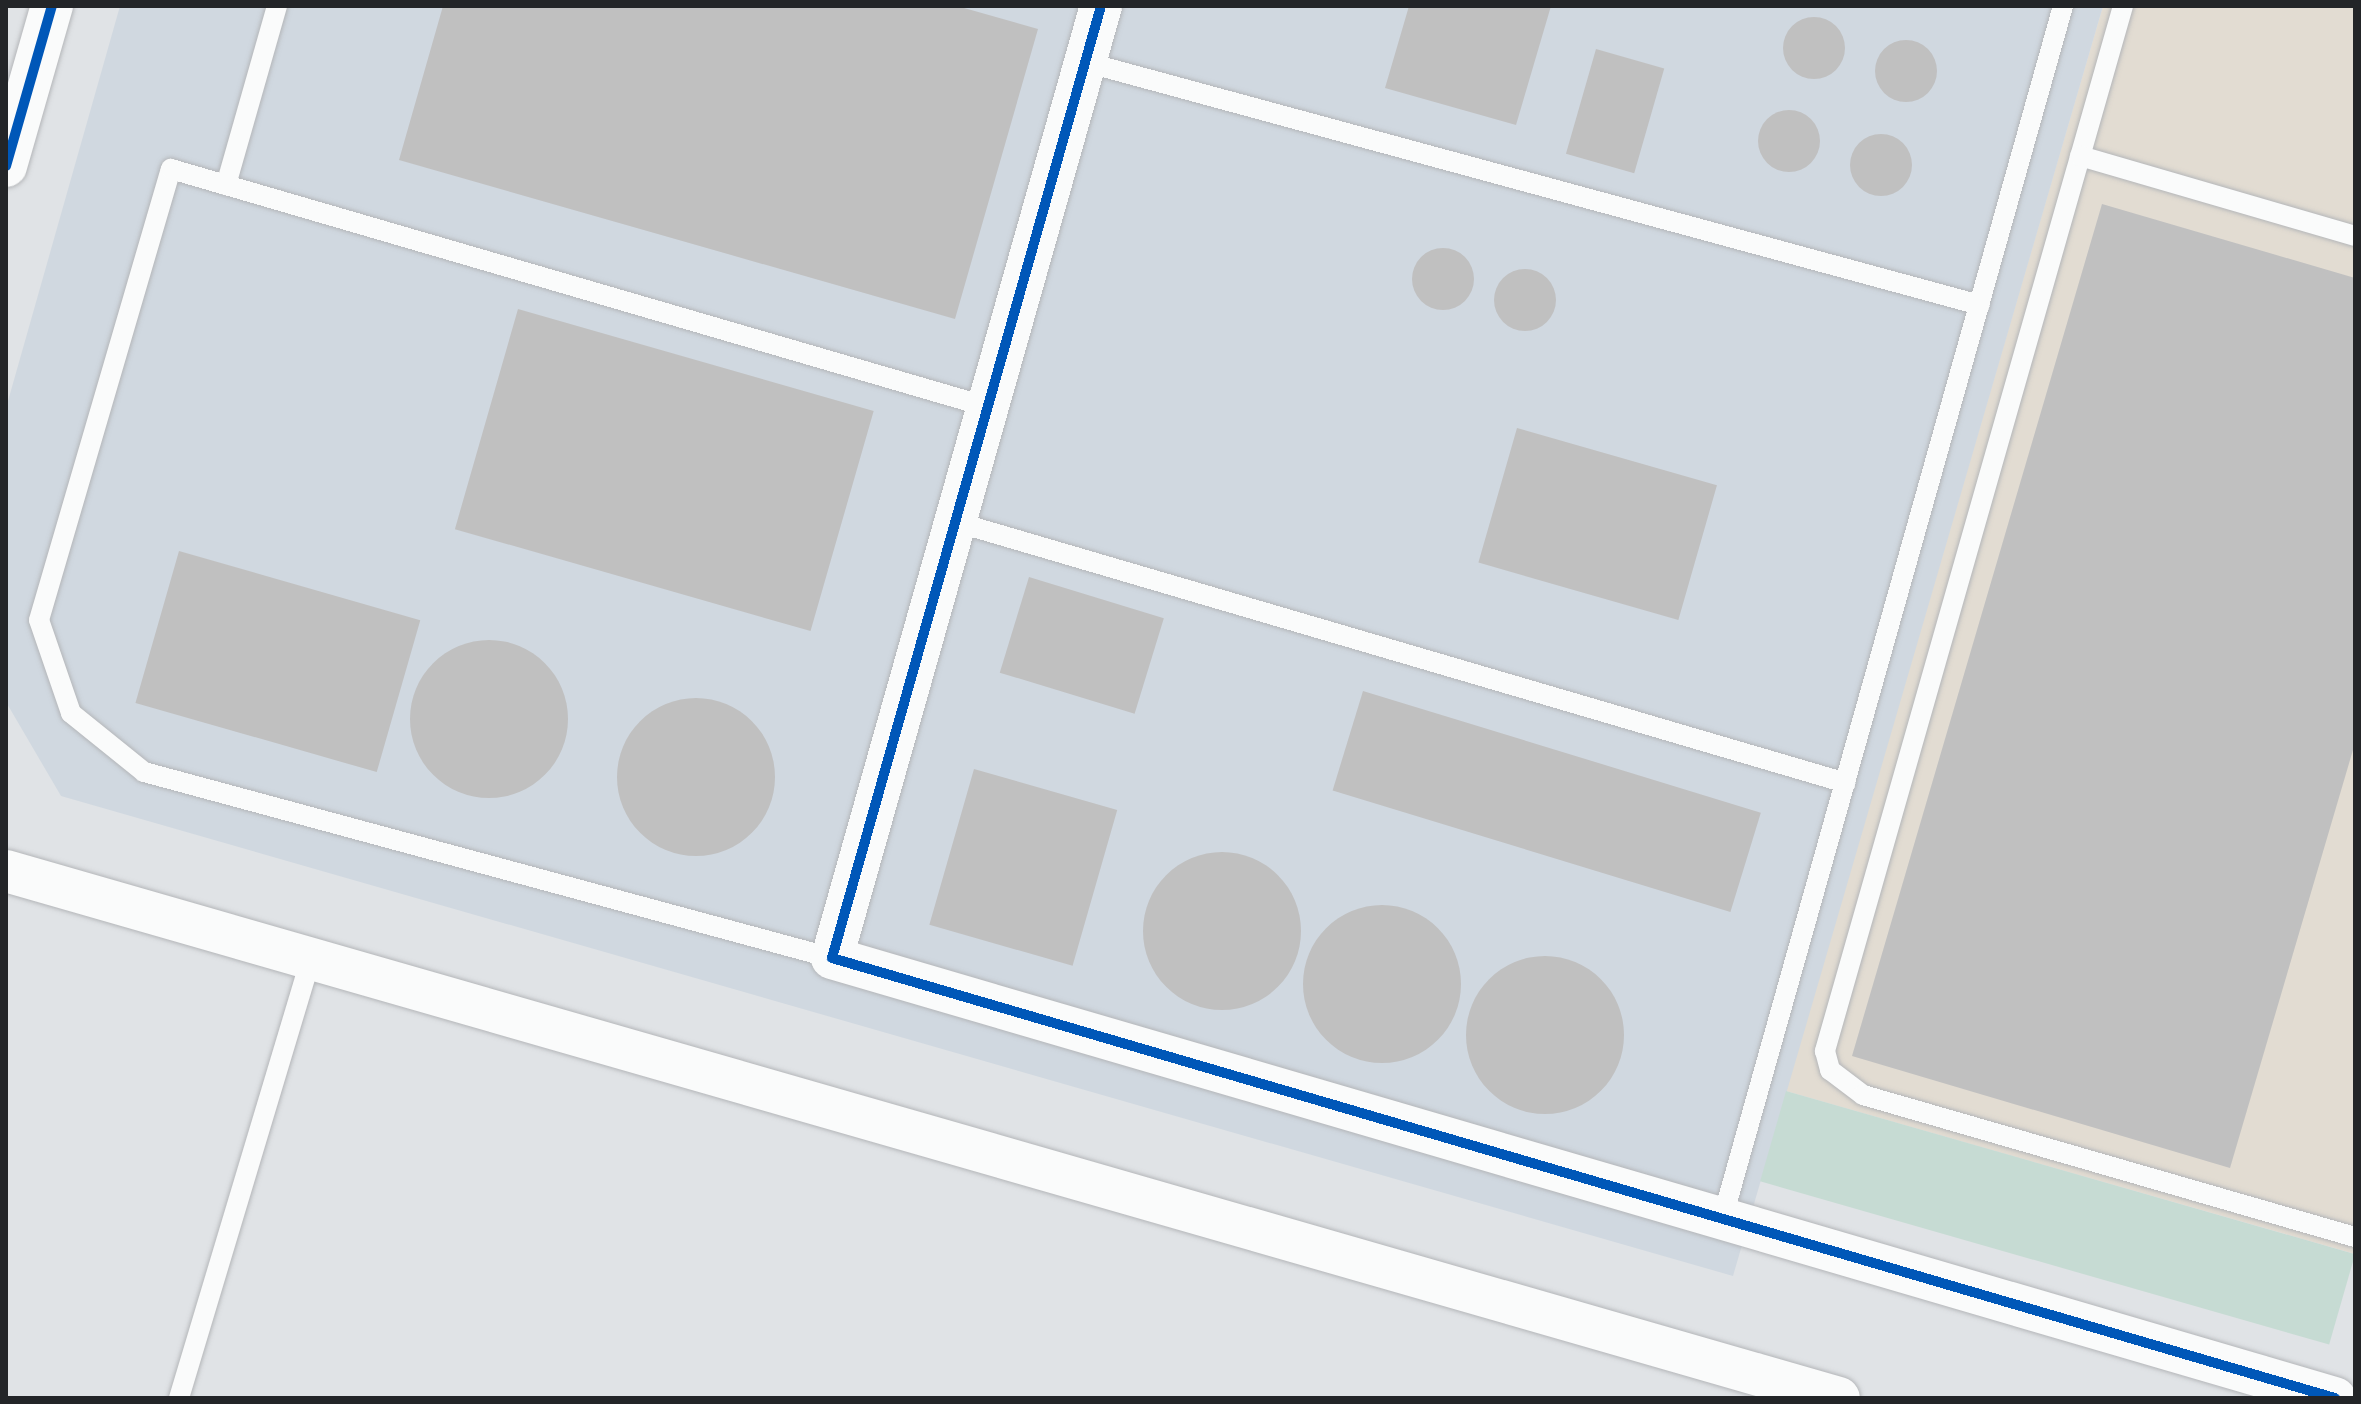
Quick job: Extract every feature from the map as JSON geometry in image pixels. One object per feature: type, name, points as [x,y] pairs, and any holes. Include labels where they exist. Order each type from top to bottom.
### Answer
[{"type":"street","points":[[6,166],[52,6]]},
{"type":"street","points":[[1101,6],[832,958],[2335,1398]]},
{"type":"street","points":[[6,871],[1839,1398]]},
{"type":"lane","points":[[226,185],[277,6]]},
{"type":"lane","points":[[1722,1220],[2063,6]]},
{"type":"lane","points":[[2123,6],[1825,1051],[1830,1070],[1863,1095],[2355,1235]]},
{"type":"lane","points":[[1085,62],[1980,305]]},
{"type":"lane","points":[[2080,156],[2355,236]]},
{"type":"lane","points":[[832,958],[144,772],[71,713],[39,620],[171,169],[988,407]]},
{"type":"lane","points":[[956,522],[1846,783]]},
{"type":"lane","points":[[179,1398],[311,958]]},
{"type":"shaded area","points":[[120,6],[2103,6],[1733,1276],[61,796],[6,702],[6,408]]},
{"type":"shaded area","points":[[2103,6],[2355,6],[2355,1254],[1786,1091]]},
{"type":"green space","points":[[1786,1091],[2355,1254],[2329,1345],[1760,1181]]},
{"type":"building","points":[[443,6],[957,6],[1038,29],[955,319],[399,160]]},
{"type":"building","points":[[1409,6],[1551,6],[1516,125],[1385,88]]},
{"type":"building","points":[[1808,17],[1820,17],[1836,26],[1843,36],[1843,60],[1836,70],[1820,79],[1808,79],[1788,65],[1783,54],[1783,42],[1797,22]]},
{"type":"building","points":[[1900,40],[1912,40],[1928,49],[1935,59],[1935,83],[1928,93],[1912,102],[1900,102],[1880,88],[1875,77],[1875,65],[1889,45]]},
{"type":"building","points":[[1596,49],[1664,69],[1634,173],[1566,154]]},
{"type":"building","points":[[1783,110],[1795,110],[1811,119],[1818,129],[1818,153],[1811,163],[1795,172],[1783,172],[1763,158],[1758,147],[1758,135],[1772,115]]},
{"type":"building","points":[[1875,134],[1887,134],[1903,143],[1910,153],[1910,177],[1903,187],[1887,196],[1875,196],[1855,182],[1850,171],[1850,159],[1864,139]]},
{"type":"building","points":[[2102,204],[2355,278],[2355,743],[2230,1168],[1852,1056]]},
{"type":"building","points":[[1437,248],[1449,248],[1465,257],[1472,267],[1472,291],[1465,301],[1449,310],[1437,310],[1417,296],[1412,285],[1412,273],[1426,253]]},
{"type":"building","points":[[1519,269],[1531,269],[1547,278],[1554,288],[1554,312],[1547,322],[1531,331],[1519,331],[1499,317],[1494,306],[1494,294],[1508,274]]},
{"type":"building","points":[[518,309],[874,411],[811,631],[455,529]]},
{"type":"building","points":[[1517,428],[1717,485],[1678,620],[1478,563]]},
{"type":"building","points":[[179,551],[420,620],[377,772],[135,703]]},
{"type":"building","points":[[1029,577],[1164,618],[1135,714],[1000,673]]},
{"type":"building","points":[[489,640],[519,646],[545,663],[562,689],[568,719],[562,749],[545,775],[519,792],[489,798],[459,792],[433,775],[416,749],[410,719],[416,689],[433,663],[459,646]]},
{"type":"building","points":[[1363,691],[1761,813],[1730,912],[1333,790]]},
{"type":"building","points":[[696,698],[726,704],[752,721],[769,747],[775,777],[769,807],[752,833],[726,850],[696,856],[666,850],[640,833],[623,807],[617,777],[623,747],[640,721],[666,704]]},
{"type":"building","points":[[974,769],[1117,810],[1073,966],[929,925]]},
{"type":"building","points":[[1222,852],[1252,858],[1278,875],[1295,901],[1301,931],[1295,961],[1278,987],[1252,1004],[1222,1010],[1192,1004],[1166,987],[1149,961],[1143,931],[1149,901],[1166,875],[1192,858]]},
{"type":"building","points":[[1382,905],[1412,911],[1438,928],[1455,954],[1461,984],[1455,1014],[1438,1040],[1412,1057],[1382,1063],[1352,1057],[1326,1040],[1309,1014],[1303,984],[1309,954],[1326,928],[1352,911]]},
{"type":"building","points":[[1545,956],[1575,962],[1601,979],[1618,1005],[1624,1035],[1618,1065],[1601,1091],[1575,1108],[1545,1114],[1515,1108],[1489,1091],[1472,1065],[1466,1035],[1472,1005],[1489,979],[1515,962]]},
{"type":"cycle path","points":[[6,166],[52,6]]},
{"type":"cycle path","points":[[1101,6],[832,958],[2335,1398]]}]
